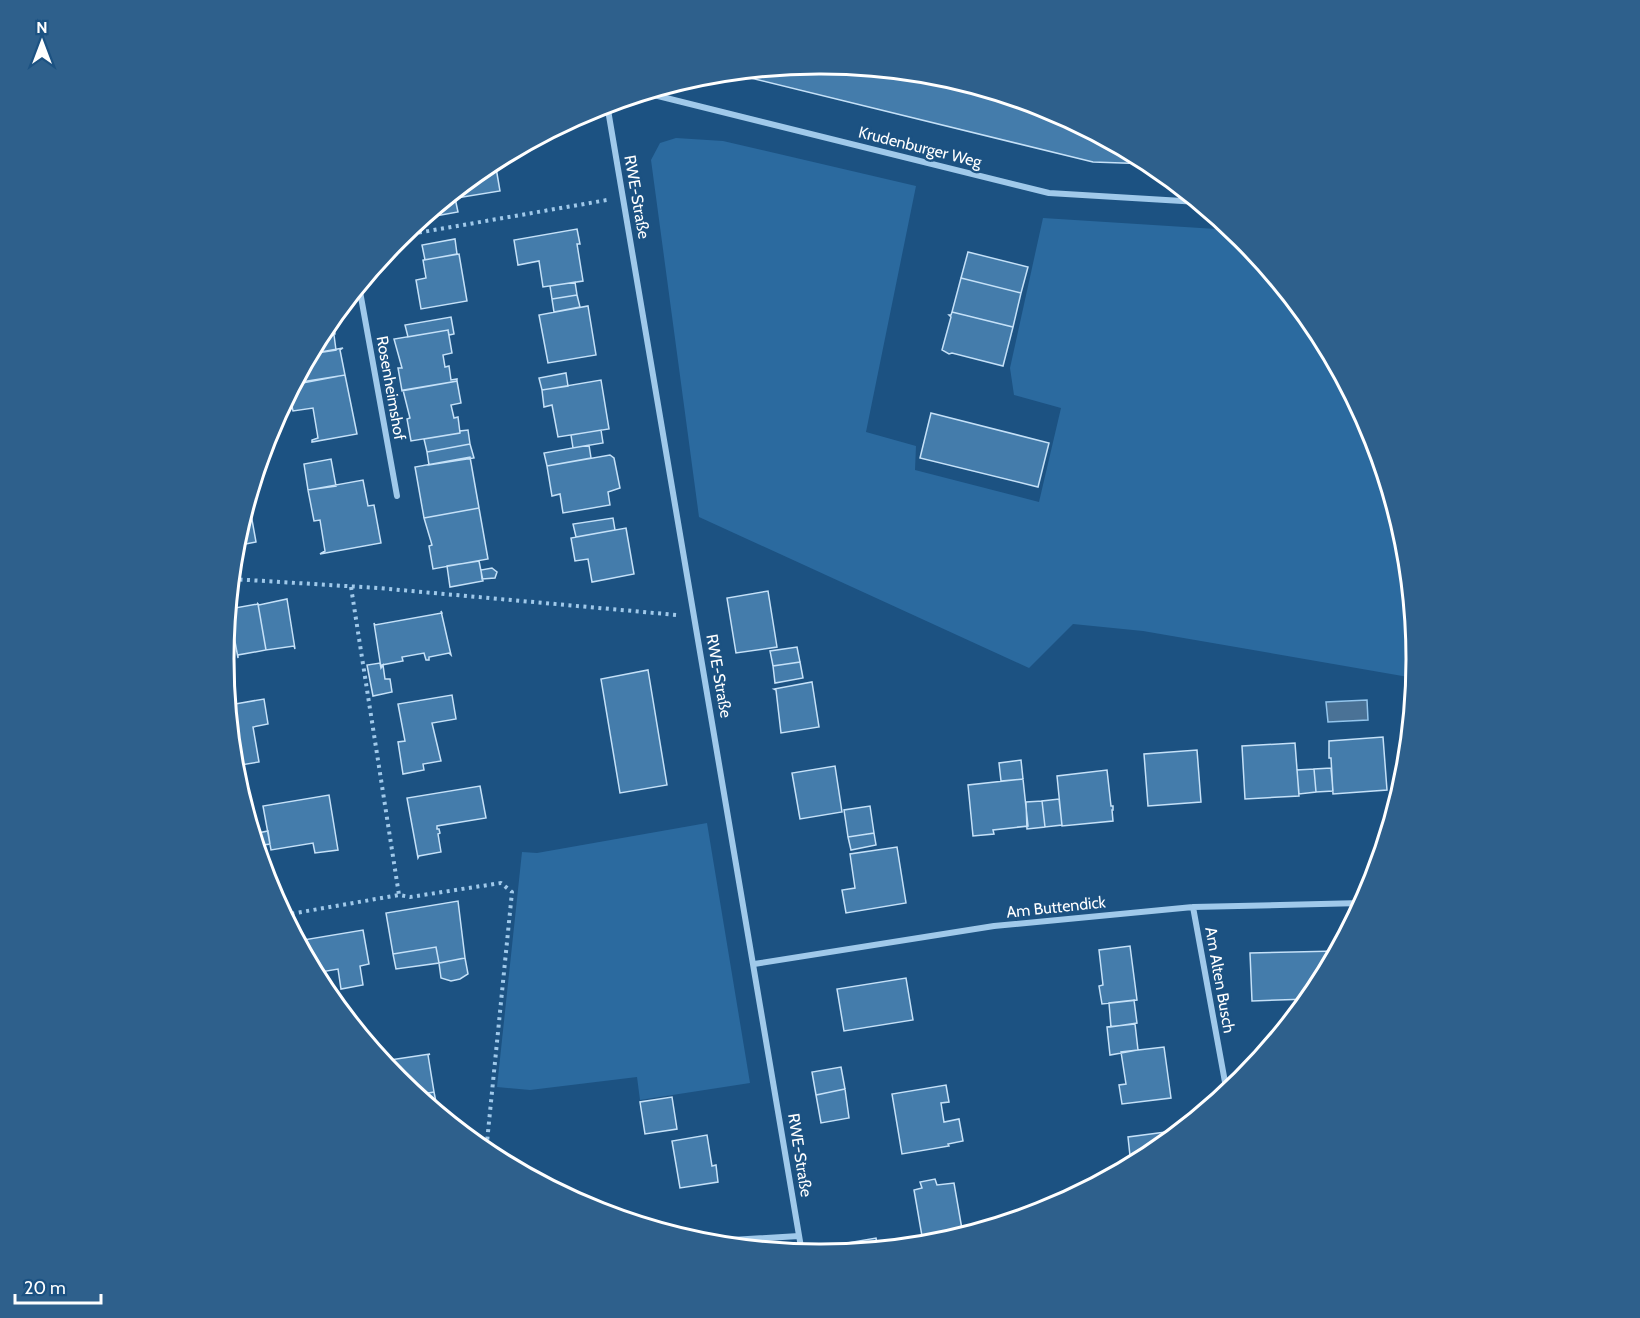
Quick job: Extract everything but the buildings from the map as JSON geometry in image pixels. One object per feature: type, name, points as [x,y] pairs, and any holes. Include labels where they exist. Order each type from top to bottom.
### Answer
[{"type":"street","name":"Krudenburger Weg","points":[[659,96],[1049,193],[1185,201]]},
{"type":"street","name":"RWE-Straße","points":[[609,113],[800,1243]]},
{"type":"street","name":"Rosenheimshof","points":[[361,296],[397,496]]},
{"type":"street","name":"Am Buttendick","points":[[754,964],[994,927],[1193,907],[1352,903]]},
{"type":"street","name":"Am Alten Busch","points":[[1193,907],[1225,1081]]},
{"type":"street","points":[[746,1239],[799,1236]]},
{"type":"path","points":[[419,233],[624,197]]},
{"type":"path","points":[[241,580],[695,617]]},
{"type":"path","points":[[351,587],[399,895]]},
{"type":"path","points":[[293,914],[399,895],[410,897],[501,883],[512,892],[487,1140]]},
{"type":"shaded area","points":[[676,138],[723,141],[916,186],[866,432],[916,446],[915,470],[1039,502],[1061,408],[1014,395],[1010,368],[1043,218],[1217,229],[1260,273],[1307,334],[1327,366],[1361,435],[1386,507],[1394,545],[1404,621],[1405,676],[1143,631],[1073,624],[1029,668],[699,517],[651,160],[660,143]]},
{"type":"shaded area","points":[[1367,700],[1368,720],[1328,722],[1326,702]]},
{"type":"shaded area","points":[[707,823],[750,1083],[640,1100],[637,1077],[530,1090],[497,1087],[522,852],[537,853]]}]
